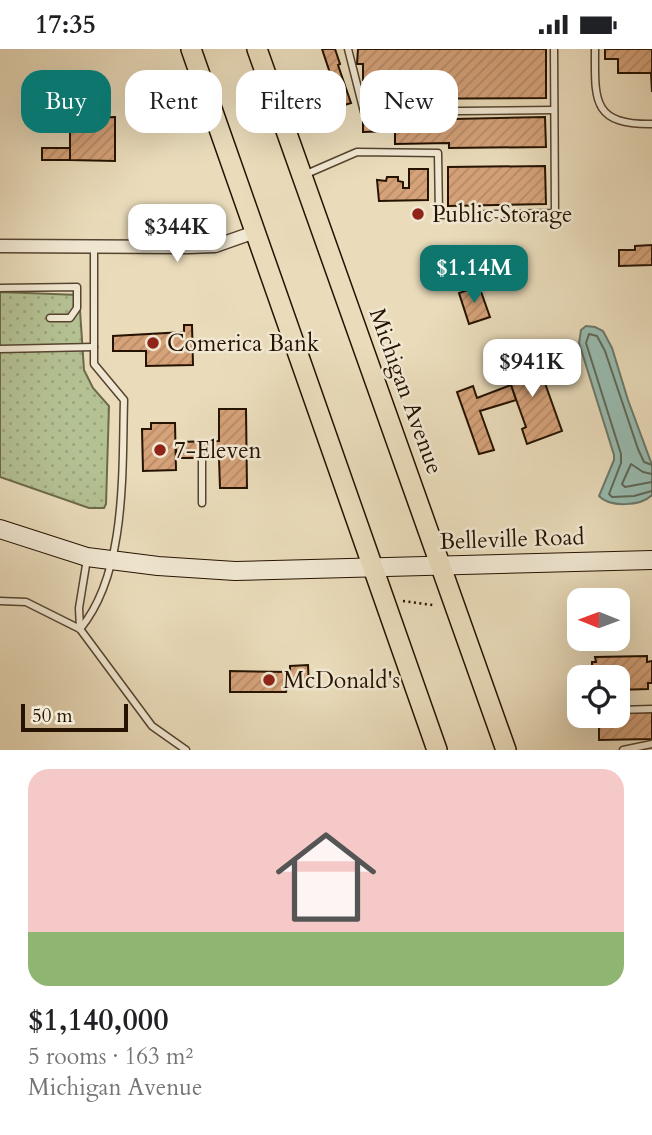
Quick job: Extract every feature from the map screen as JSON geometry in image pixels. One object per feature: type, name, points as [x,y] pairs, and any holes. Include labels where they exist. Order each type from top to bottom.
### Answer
[{"type":"main road","name":"Michigan Avenue","points":[[257,49],[506,750]]},
{"type":"main road","points":[[194,51],[437,750]]},
{"type":"main road","name":"Belleville Road","points":[[0,529],[87,557],[158,566],[235,571],[652,560]]},
{"type":"street","points":[[0,246],[215,246],[255,232]]},
{"type":"lane","points":[[348,49],[364,112],[554,110]]},
{"type":"lane","points":[[302,175],[357,152],[438,153],[439,215],[555,213],[554,49]]},
{"type":"lane","points":[[595,49],[595,93],[601,106],[610,117],[619,122],[652,124]]},
{"type":"lane","points":[[80,629],[89,619],[100,594],[111,560],[120,516],[124,400],[94,364],[93,246]]},
{"type":"lane","points":[[0,288],[77,287],[77,308],[70,318],[50,318]]},
{"type":"lane","points":[[0,349],[94,347]]},
{"type":"lane","points":[[202,458],[202,503]]},
{"type":"lane","points":[[80,629],[79,608],[87,557]]},
{"type":"lane","points":[[0,601],[26,602],[80,629],[152,726],[186,750]]},
{"type":"lane","points":[[630,710],[652,709]]},
{"type":"lane","points":[[623,750],[652,744]]},
{"type":"path","points":[[403,601],[433,605]]},
{"type":"green space","points":[[0,292],[79,295],[84,370],[93,388],[109,406],[104,508],[89,508],[0,477]]},
{"type":"water","points":[[586,326],[603,331],[612,348],[652,465],[652,495],[641,501],[618,504],[599,496],[614,455],[579,343],[581,330]]},
{"type":"building","points":[[322,49],[335,49],[340,64],[340,70],[329,70]]},
{"type":"building","points":[[358,49],[546,49],[546,98],[458,99],[458,70],[363,70],[363,64],[357,64]]},
{"type":"building","points":[[605,49],[652,49],[652,92],[651,73],[618,73],[618,59],[605,59]]},
{"type":"building","points":[[346,88],[351,103],[346,104]]},
{"type":"building","points":[[111,117],[115,117],[115,161],[70,160],[70,133],[111,133]]},
{"type":"building","points":[[545,117],[546,147],[449,148],[449,143],[395,144],[395,133],[458,133],[458,119]]},
{"type":"building","points":[[42,148],[70,148],[70,160],[42,160]]},
{"type":"building","points":[[545,166],[546,204],[448,206],[448,167]]},
{"type":"building","points":[[409,169],[428,169],[428,200],[379,201],[377,180],[386,181],[387,177],[398,177],[398,181],[403,182],[403,188],[409,188]]},
{"type":"building","points":[[652,245],[652,265],[619,266],[619,250],[635,250],[635,246]]},
{"type":"building","points":[[479,286],[490,317],[469,324],[459,293]]},
{"type":"building","name":"Comerica Bank","points":[[184,325],[192,325],[193,365],[146,366],[146,351],[113,351],[113,336],[184,332]]},
{"type":"building","points":[[536,358],[562,431],[527,444],[522,429],[526,427],[509,380],[504,382],[498,367],[518,360],[519,364]]},
{"type":"building","points":[[511,385],[516,400],[480,411],[494,450],[479,454],[457,392],[473,386],[477,398]]},
{"type":"building","points":[[219,409],[246,409],[247,488],[220,488],[219,458],[176,458],[176,442],[219,441]]},
{"type":"building","points":[[151,423],[175,423],[176,470],[143,471],[142,429],[151,429]]},
{"type":"building","points":[[647,656],[647,662],[652,661],[652,683],[648,683],[648,689],[630,690],[630,665],[592,665],[592,662],[596,662],[595,657]]},
{"type":"building","name":"McDonald's","points":[[308,665],[309,688],[287,688],[286,692],[230,692],[230,671],[290,672],[290,666]]},
{"type":"building","points":[[652,712],[652,739],[599,740],[599,728],[630,728],[630,713]]},
{"type":"place","name":"Public Storage","points":[[418,214]]},
{"type":"place","name":"Comerica Bank","points":[[153,343]]},
{"type":"place","name":"7-Eleven","points":[[160,450]]},
{"type":"place","name":"McDonald's","points":[[269,680]]}]
